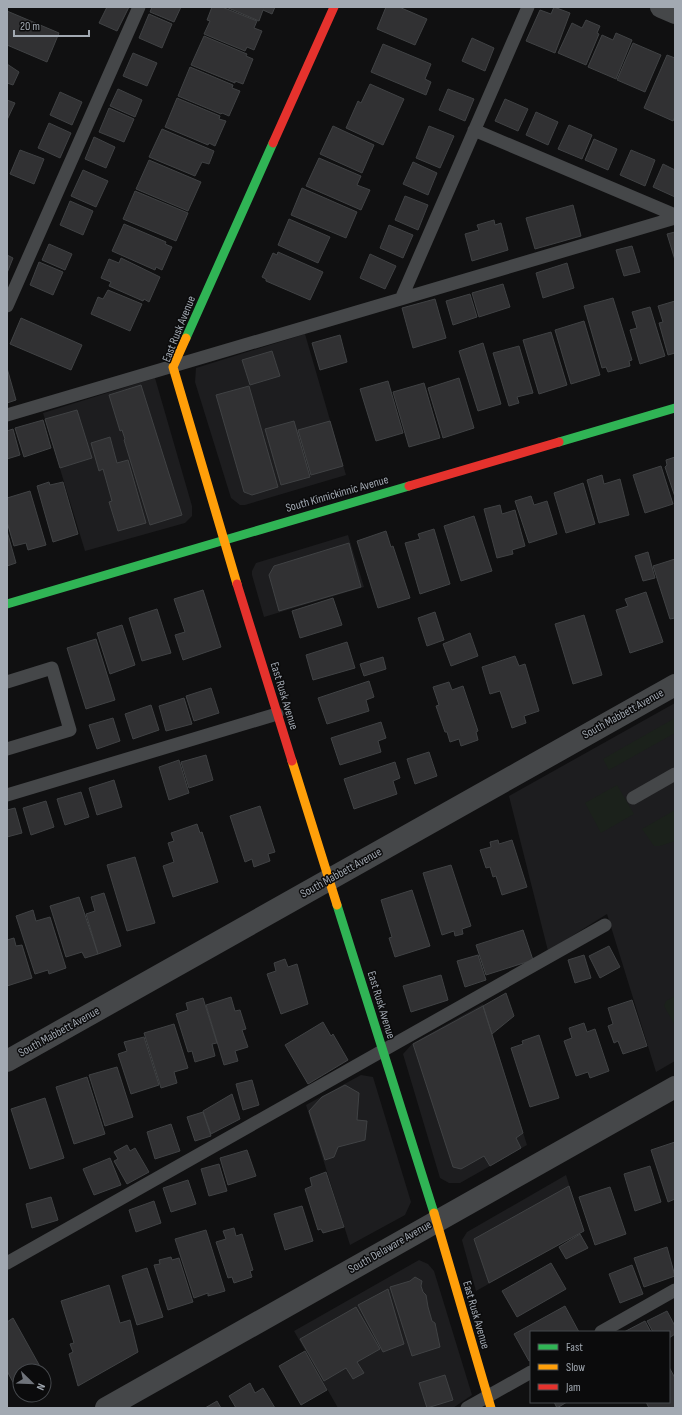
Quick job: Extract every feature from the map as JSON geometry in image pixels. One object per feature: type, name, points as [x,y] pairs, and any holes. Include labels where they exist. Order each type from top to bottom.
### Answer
[{"type":"street","name":"East Rusk Avenue","points":[[334,7],[174,367],[222,540],[436,1221],[489,1402]]},
{"type":"street","points":[[662,7],[675,13]]},
{"type":"street","name":"South Kinnickinnic Avenue","points":[[7,604],[675,408]]},
{"type":"street","name":"South Mabbett Avenue","points":[[7,1061],[675,685]]},
{"type":"street","name":"South Delaware Avenue","points":[[106,1408],[675,1087]]},
{"type":"lane","points":[[7,306],[139,7]]},
{"type":"lane","points":[[400,299],[528,7]]},
{"type":"lane","points":[[474,130],[675,217]]},
{"type":"lane","points":[[7,415],[174,367],[675,217]]},
{"type":"lane","points":[[7,682],[52,668],[70,730],[7,749]]},
{"type":"lane","points":[[7,795],[277,714]]},
{"type":"lane","points":[[634,798],[675,774]]},
{"type":"lane","points":[[7,1263],[605,925]]},
{"type":"lane","points":[[603,1331],[675,1290]]},
{"type":"lane","points":[[467,1408],[489,1402],[530,1373]]},
{"type":"shaded area","points":[[305,334],[346,475],[245,505],[240,505],[231,498],[195,382],[196,368]]},
{"type":"shaded area","points":[[155,378],[192,506],[192,516],[185,523],[85,551],[43,413]]},
{"type":"shaded area","points":[[348,535],[364,587],[264,617],[252,575],[252,571],[256,563]]},
{"type":"shaded area","points":[[675,703],[675,1061],[656,1072],[607,914],[548,951],[509,796]]},
{"type":"shaded area","points":[[675,718],[675,733],[609,770],[603,759]]},
{"type":"shaded area","points":[[617,785],[634,814],[601,833],[585,803]]},
{"type":"shaded area","points":[[675,810],[675,841],[660,846],[654,846],[642,829]]},
{"type":"shaded area","points":[[675,996],[675,1025],[664,1006],[666,1001]]},
{"type":"shaded area","points":[[483,1004],[527,1145],[460,1183],[449,1183],[440,1178],[403,1054],[413,1043]]},
{"type":"shaded area","points":[[361,1075],[373,1077],[411,1202],[405,1215],[350,1245],[306,1105]]},
{"type":"shaded area","points":[[566,1175],[584,1231],[476,1291],[462,1240],[467,1232]]},
{"type":"shaded area","points":[[419,1260],[428,1264],[434,1271],[472,1395],[453,1408],[338,1408],[294,1331]]},
{"type":"building","points":[[107,7],[129,7],[117,31],[99,23]]},
{"type":"building","points":[[152,7],[181,7],[174,22],[150,12]]},
{"type":"building","points":[[212,7],[222,7],[257,21],[254,28],[262,31],[254,50],[247,47],[245,51],[204,34],[210,21],[207,20]]},
{"type":"building","points":[[226,7],[275,7],[272,14],[263,10],[259,21]]},
{"type":"building","points":[[386,7],[399,7],[427,19],[415,45],[377,29]]},
{"type":"building","points":[[554,7],[570,13],[555,53],[526,41],[540,10],[551,14]]},
{"type":"building","points":[[7,11],[59,33],[47,62],[7,45]]},
{"type":"building","points":[[149,14],[172,24],[162,48],[139,38]]},
{"type":"building","points":[[586,20],[600,26],[597,33],[599,34],[586,65],[558,53],[572,23],[582,28]]},
{"type":"building","points":[[616,33],[632,40],[616,79],[588,67],[602,35],[613,40]]},
{"type":"building","points":[[204,36],[247,54],[246,56],[253,59],[243,84],[235,81],[235,83],[191,65]]},
{"type":"building","points":[[472,38],[494,48],[485,71],[462,61]]},
{"type":"building","points":[[633,43],[661,55],[645,92],[617,80]]},
{"type":"building","points":[[383,44],[431,64],[425,79],[431,82],[426,95],[371,72]]},
{"type":"building","points":[[133,53],[157,63],[147,86],[123,76]]},
{"type":"building","points":[[667,55],[675,58],[675,117],[673,121],[644,108]]},
{"type":"building","points":[[7,64],[19,72],[13,85],[7,83]]},
{"type":"building","points":[[190,67],[233,85],[232,88],[240,91],[229,116],[178,96]]},
{"type":"building","points":[[370,84],[404,99],[383,145],[346,128],[358,101],[361,103]]},
{"type":"building","points":[[118,89],[142,100],[135,117],[110,106]]},
{"type":"building","points":[[448,89],[474,99],[465,121],[439,110]]},
{"type":"building","points":[[60,92],[82,102],[72,125],[50,115]]},
{"type":"building","points":[[177,98],[220,116],[219,119],[226,121],[215,146],[209,143],[208,145],[165,127]]},
{"type":"building","points":[[505,99],[528,109],[518,131],[495,121]]},
{"type":"building","points":[[7,100],[15,103],[7,120]]},
{"type":"building","points":[[109,108],[134,119],[124,142],[99,132]]},
{"type":"building","points":[[536,112],[558,122],[548,145],[526,135]]},
{"type":"building","points":[[49,123],[71,133],[60,158],[38,148]]},
{"type":"building","points":[[569,125],[592,135],[582,159],[558,149]]},
{"type":"building","points":[[333,126],[374,145],[362,173],[320,154]]},
{"type":"building","points":[[429,126],[454,136],[440,168],[416,158]]},
{"type":"building","points":[[162,129],[214,151],[209,164],[202,162],[195,176],[149,157]]},
{"type":"building","points":[[94,137],[115,147],[106,168],[85,159]]},
{"type":"building","points":[[594,139],[617,149],[608,170],[585,160]]},
{"type":"building","points":[[20,150],[44,159],[34,184],[10,174]]},
{"type":"building","points":[[631,150],[655,160],[645,186],[620,175]]},
{"type":"building","points":[[319,158],[361,176],[357,185],[370,190],[361,210],[306,186]]},
{"type":"building","points":[[149,160],[201,182],[188,211],[136,189]]},
{"type":"building","points":[[413,162],[437,173],[428,195],[403,184]]},
{"type":"building","points":[[663,164],[675,170],[675,197],[653,187]]},
{"type":"building","points":[[83,170],[108,181],[96,207],[71,196]]},
{"type":"building","points":[[302,188],[357,212],[346,238],[291,215]]},
{"type":"building","points":[[135,191],[188,213],[176,241],[123,219]]},
{"type":"building","points":[[405,196],[428,205],[418,230],[395,220]]},
{"type":"building","points":[[70,201],[93,211],[83,235],[60,225]]},
{"type":"building","points":[[573,205],[581,236],[535,249],[526,218]]},
{"type":"building","points":[[289,219],[330,237],[318,263],[278,245]]},
{"type":"building","points":[[494,220],[495,225],[501,223],[508,250],[472,261],[465,234],[479,230],[477,225]]},
{"type":"building","points":[[124,224],[166,242],[165,244],[172,247],[162,270],[156,267],[155,270],[112,251]]},
{"type":"building","points":[[389,225],[413,235],[403,258],[380,248]]},
{"type":"building","points":[[675,232],[675,260],[667,234]]},
{"type":"building","points":[[49,244],[72,254],[65,270],[42,260]]},
{"type":"building","points":[[632,246],[640,272],[624,276],[616,250]]},
{"type":"building","points":[[278,252],[323,272],[310,300],[266,281],[266,279],[262,277],[273,253],[277,255]]},
{"type":"building","points":[[370,254],[396,266],[385,289],[360,278]]},
{"type":"building","points":[[7,255],[13,258],[7,273]]},
{"type":"building","points":[[121,258],[160,277],[149,302],[144,299],[143,301],[109,286],[111,282],[101,278],[109,259],[119,263]]},
{"type":"building","points":[[39,262],[63,272],[53,295],[30,285]]},
{"type":"building","points":[[567,263],[574,288],[543,298],[536,273]]},
{"type":"building","points":[[503,284],[510,307],[479,317],[472,293]]},
{"type":"building","points":[[108,290],[142,304],[130,331],[91,314],[98,297],[103,299]]},
{"type":"building","points":[[470,294],[477,317],[453,325],[446,301]]},
{"type":"building","points":[[613,298],[632,360],[629,361],[630,366],[608,372],[606,367],[602,368],[584,306]]},
{"type":"building","points":[[435,299],[446,338],[413,348],[402,308]]},
{"type":"building","points":[[675,301],[675,353],[668,355],[659,323],[663,322],[658,306]]},
{"type":"building","points":[[650,307],[665,356],[640,364],[630,330],[637,328],[632,312]]},
{"type":"building","points":[[21,318],[82,345],[71,370],[10,344]]},
{"type":"building","points":[[584,321],[600,375],[571,384],[555,330]]},
{"type":"building","points":[[551,332],[567,385],[539,394],[523,340]]},
{"type":"building","points":[[340,335],[347,362],[320,370],[312,343]]},
{"type":"building","points":[[483,343],[501,404],[478,411],[459,351]]},
{"type":"building","points":[[519,346],[533,393],[517,397],[519,403],[509,406],[493,353]]},
{"type":"building","points":[[272,351],[280,376],[250,385],[242,360]]},
{"type":"building","points":[[7,368],[16,400],[7,403]]},
{"type":"building","points":[[459,378],[474,428],[443,438],[428,388]]},
{"type":"building","points":[[388,381],[403,433],[376,441],[360,389]]},
{"type":"building","points":[[424,383],[440,438],[409,447],[393,392]]},
{"type":"building","points":[[141,385],[182,515],[150,525],[124,440],[125,439],[122,430],[120,431],[109,395]]},
{"type":"building","points":[[249,386],[278,487],[252,495],[244,492],[216,395]]},
{"type":"building","points":[[77,410],[92,458],[60,468],[45,419]]},
{"type":"building","points":[[43,420],[51,448],[24,457],[15,428]]},
{"type":"building","points":[[294,421],[310,477],[281,485],[265,429]]},
{"type":"building","points":[[330,421],[343,466],[311,475],[298,430]]},
{"type":"building","points":[[13,429],[20,455],[7,459],[7,431]]},
{"type":"building","points":[[110,437],[117,463],[128,460],[146,523],[118,531],[109,502],[112,501],[103,469],[99,471],[91,443]]},
{"type":"building","points":[[675,457],[675,497],[665,467],[667,465],[666,460]]},
{"type":"building","points":[[661,466],[673,504],[645,513],[633,475]]},
{"type":"building","points":[[602,475],[604,484],[620,479],[629,515],[599,523],[587,480]]},
{"type":"building","points":[[49,482],[50,485],[63,482],[78,534],[53,542],[37,486]]},
{"type":"building","points":[[583,483],[595,524],[566,533],[554,493]]},
{"type":"building","points":[[30,491],[46,545],[28,550],[26,543],[14,546],[7,522],[7,498]]},
{"type":"building","points":[[531,496],[534,505],[547,501],[557,534],[529,543],[515,501]]},
{"type":"building","points":[[500,505],[502,514],[515,510],[525,546],[512,550],[513,554],[497,558],[484,509]]},
{"type":"building","points":[[474,516],[492,571],[461,581],[444,526]]},
{"type":"building","points":[[434,529],[450,584],[420,594],[405,543],[420,539],[418,534]]},
{"type":"building","points":[[7,531],[16,563],[7,566]]},
{"type":"building","points":[[386,531],[391,547],[393,546],[410,598],[378,608],[357,541]]},
{"type":"building","points":[[349,543],[361,587],[279,611],[269,575],[274,566]]},
{"type":"building","points":[[648,552],[655,578],[643,581],[635,556]]},
{"type":"building","points":[[675,559],[675,618],[670,619],[653,566]]},
{"type":"building","points":[[203,590],[221,647],[183,660],[175,635],[185,632],[174,599]]},
{"type":"building","points":[[646,592],[663,642],[630,653],[616,610],[628,606],[625,599]]},
{"type":"building","points":[[333,598],[342,625],[300,638],[292,611]]},
{"type":"building","points":[[157,609],[171,653],[142,661],[129,618]]},
{"type":"building","points":[[435,612],[444,640],[427,646],[418,618]]},
{"type":"building","points":[[584,615],[602,675],[573,684],[555,624]]},
{"type":"building","points":[[122,625],[135,665],[110,674],[97,633]]},
{"type":"building","points":[[470,633],[478,656],[451,666],[443,644]]},
{"type":"building","points":[[96,639],[115,700],[86,709],[67,648]]},
{"type":"building","points":[[347,642],[355,668],[313,680],[306,655]]},
{"type":"building","points":[[515,656],[519,666],[525,664],[539,711],[524,716],[526,723],[512,728],[500,691],[490,694],[482,667]]},
{"type":"building","points":[[383,657],[386,669],[364,676],[360,664]]},
{"type":"building","points":[[369,681],[374,697],[366,700],[369,711],[327,724],[318,698]]},
{"type":"building","points":[[449,682],[452,690],[463,686],[478,731],[476,732],[478,740],[461,746],[459,739],[450,742],[436,706],[439,705],[433,687]]},
{"type":"building","points":[[211,688],[219,713],[194,721],[186,696]]},
{"type":"building","points":[[184,698],[192,724],[166,731],[159,706]]},
{"type":"building","points":[[151,705],[159,730],[133,739],[125,714]]},
{"type":"building","points":[[113,718],[120,741],[97,749],[89,725]]},
{"type":"building","points":[[381,722],[386,738],[378,741],[381,752],[340,765],[331,738]]},
{"type":"building","points":[[429,752],[437,776],[415,784],[407,759]]},
{"type":"building","points":[[206,755],[213,780],[189,788],[181,762]]},
{"type":"building","points":[[179,760],[189,793],[169,800],[159,767]]},
{"type":"building","points":[[395,762],[400,778],[393,781],[397,794],[354,809],[344,779]]},
{"type":"building","points":[[114,780],[122,807],[97,815],[89,788]]},
{"type":"building","points":[[81,792],[89,817],[65,825],[57,799]]},
{"type":"building","points":[[46,801],[54,827],[31,835],[23,808]]},
{"type":"building","points":[[260,806],[275,852],[268,854],[270,861],[254,867],[252,859],[245,862],[230,816]]},
{"type":"building","points":[[15,808],[22,833],[7,837],[7,810]]},
{"type":"building","points":[[197,824],[200,833],[202,832],[218,882],[173,897],[163,866],[174,862],[168,843],[174,841],[171,833]]},
{"type":"building","points":[[498,840],[499,844],[512,840],[527,887],[502,895],[496,876],[493,877],[490,867],[486,868],[480,850],[491,847],[490,842]]},
{"type":"building","points":[[135,857],[155,923],[127,931],[107,865]]},
{"type":"building","points":[[451,865],[471,926],[462,929],[463,934],[455,936],[454,931],[442,935],[423,873]]},
{"type":"building","points":[[412,890],[430,946],[395,957],[389,938],[392,937],[381,900]]},
{"type":"building","points":[[104,893],[121,946],[98,954],[86,914],[95,911],[91,897]]},
{"type":"building","points":[[79,897],[98,954],[85,958],[82,952],[66,957],[50,906]]},
{"type":"building","points":[[33,910],[36,921],[50,917],[66,968],[49,974],[48,970],[35,974],[16,916]]},
{"type":"building","points":[[523,930],[533,960],[486,975],[476,945]]},
{"type":"building","points":[[14,938],[16,946],[22,945],[32,978],[7,986],[7,940]]},
{"type":"building","points":[[609,946],[620,967],[600,978],[589,956]]},
{"type":"building","points":[[478,955],[486,980],[465,987],[457,961]]},
{"type":"building","points":[[584,955],[591,978],[575,983],[568,960]]},
{"type":"building","points":[[285,959],[288,967],[297,964],[308,1004],[281,1014],[267,974],[276,971],[274,963]]},
{"type":"building","points":[[441,975],[448,1000],[411,1012],[403,986]]},
{"type":"building","points":[[506,993],[514,1016],[492,1034],[483,1006]]},
{"type":"building","points":[[231,997],[235,1011],[240,1010],[246,1029],[242,1030],[248,1047],[235,1051],[238,1061],[224,1065],[206,1005]]},
{"type":"building","points":[[203,998],[217,1043],[212,1044],[215,1056],[195,1062],[192,1051],[188,1052],[176,1014],[188,1010],[186,1003]]},
{"type":"building","points":[[632,1000],[647,1046],[623,1054],[618,1041],[614,1043],[608,1026],[613,1024],[608,1008]]},
{"type":"building","points":[[483,1006],[523,1133],[516,1138],[521,1148],[490,1166],[484,1156],[461,1169],[453,1167],[413,1044]]},
{"type":"building","points":[[323,1022],[331,1036],[333,1034],[348,1060],[308,1084],[285,1045]]},
{"type":"building","points":[[584,1023],[587,1032],[595,1029],[609,1071],[590,1078],[588,1072],[576,1076],[564,1041],[572,1038],[569,1028]]},
{"type":"building","points":[[174,1024],[188,1068],[174,1072],[177,1083],[161,1088],[144,1033]]},
{"type":"building","points":[[539,1035],[559,1098],[530,1107],[511,1048],[523,1044],[522,1041]]},
{"type":"building","points":[[144,1037],[159,1085],[131,1094],[118,1054],[127,1051],[124,1042]]},
{"type":"building","points":[[117,1067],[133,1117],[105,1126],[89,1075]]},
{"type":"building","points":[[87,1077],[105,1134],[74,1144],[56,1087]]},
{"type":"building","points":[[252,1080],[259,1105],[243,1110],[236,1084]]},
{"type":"building","points":[[345,1085],[359,1093],[357,1120],[367,1121],[365,1140],[338,1147],[334,1157],[325,1160],[309,1111],[322,1097]]},
{"type":"building","points":[[232,1094],[240,1119],[211,1134],[203,1111]]},
{"type":"building","points":[[45,1098],[64,1158],[30,1169],[11,1109]]},
{"type":"building","points":[[203,1112],[211,1136],[195,1141],[187,1117]]},
{"type":"building","points":[[171,1124],[180,1151],[155,1159],[147,1132]]},
{"type":"building","points":[[675,1142],[675,1199],[668,1202],[651,1150]]},
{"type":"building","points":[[127,1145],[130,1151],[135,1148],[149,1172],[127,1184],[114,1161],[118,1159],[114,1152]]},
{"type":"building","points":[[247,1150],[256,1176],[228,1185],[220,1158]]},
{"type":"building","points":[[110,1158],[121,1185],[94,1195],[83,1169]]},
{"type":"building","points":[[219,1164],[227,1191],[209,1196],[201,1169]]},
{"type":"building","points":[[650,1166],[661,1202],[635,1211],[624,1174]]},
{"type":"building","points":[[326,1172],[344,1227],[323,1233],[321,1229],[318,1230],[305,1189],[312,1186],[310,1178]]},
{"type":"building","points":[[188,1180],[196,1204],[171,1212],[163,1188]]},
{"type":"building","points":[[569,1186],[584,1231],[489,1283],[474,1239]]},
{"type":"building","points":[[610,1187],[626,1234],[595,1245],[579,1197]]},
{"type":"building","points":[[51,1197],[58,1220],[32,1228],[26,1204]]},
{"type":"building","points":[[154,1201],[161,1223],[136,1232],[129,1210]]},
{"type":"building","points":[[302,1206],[313,1241],[285,1250],[274,1214]]},
{"type":"building","points":[[234,1228],[236,1236],[242,1234],[253,1270],[250,1271],[252,1277],[234,1283],[232,1277],[228,1278],[216,1242],[226,1239],[223,1231]]},
{"type":"building","points":[[206,1230],[225,1291],[208,1296],[208,1293],[194,1298],[175,1239]]},
{"type":"building","points":[[580,1234],[588,1248],[566,1259],[559,1247]]},
{"type":"building","points":[[667,1247],[675,1276],[644,1287],[634,1258]]},
{"type":"building","points":[[171,1257],[172,1260],[179,1258],[193,1302],[168,1310],[154,1265],[160,1264],[159,1260]]},
{"type":"building","points":[[551,1263],[566,1289],[517,1317],[502,1291]]},
{"type":"building","points":[[632,1265],[643,1294],[620,1303],[609,1274]]},
{"type":"building","points":[[147,1268],[163,1317],[137,1325],[122,1276]]},
{"type":"building","points":[[415,1277],[422,1281],[421,1286],[426,1295],[432,1321],[435,1323],[440,1347],[412,1356],[390,1287],[410,1281]]},
{"type":"building","points":[[109,1285],[120,1323],[130,1320],[138,1352],[78,1386],[69,1354],[73,1352],[70,1344],[74,1343],[61,1301]]},
{"type":"building","points":[[388,1289],[404,1344],[383,1352],[358,1305]]},
{"type":"building","points":[[565,1306],[578,1331],[530,1331],[529,1361],[514,1334]]},
{"type":"building","points":[[356,1307],[380,1349],[357,1362],[364,1373],[353,1379],[346,1368],[324,1381],[300,1339]]},
{"type":"building","points":[[667,1311],[675,1326],[675,1334],[670,1337],[670,1331],[652,1331],[647,1321]]},
{"type":"building","points":[[13,1318],[38,1363],[12,1363],[12,1380],[7,1371],[7,1322]]},
{"type":"building","points":[[645,1321],[650,1331],[626,1331]]},
{"type":"building","points":[[305,1351],[327,1390],[301,1405],[279,1366]]},
{"type":"building","points":[[670,1369],[675,1378],[675,1408],[649,1408],[646,1403],[670,1403]]},
{"type":"building","points":[[445,1375],[453,1400],[427,1408],[419,1383]]},
{"type":"building","points":[[250,1383],[255,1393],[263,1388],[275,1408],[236,1408],[229,1396]]},
{"type":"building","points":[[217,1401],[221,1408],[205,1408]]},
{"type":"building","points":[[554,1403],[565,1403],[557,1408]]},
{"type":"traffic: fast","points":[[186,338],[273,143]]},
{"type":"traffic: fast","points":[[559,442],[675,408]]},
{"type":"traffic: fast","points":[[7,604],[409,486]]},
{"type":"traffic: fast","points":[[337,905],[434,1213]]},
{"type":"traffic: slow","points":[[186,338],[173,367],[237,584]]},
{"type":"traffic: slow","points":[[292,761],[337,905]]},
{"type":"traffic: slow","points":[[434,1213],[491,1408]]},
{"type":"traffic: jam","points":[[273,143],[334,7]]},
{"type":"traffic: jam","points":[[409,486],[559,442]]},
{"type":"traffic: jam","points":[[237,584],[292,761]]}]
